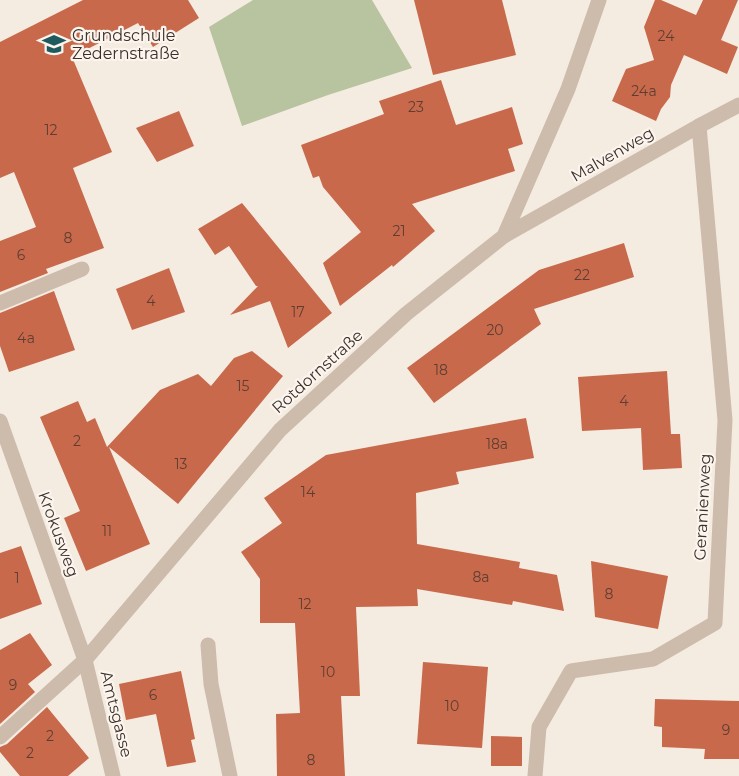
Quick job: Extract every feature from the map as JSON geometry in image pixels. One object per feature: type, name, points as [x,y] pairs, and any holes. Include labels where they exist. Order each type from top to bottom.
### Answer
[{"type":"street","name":"Rotdornstraße","points":[[0,737],[85,660],[280,429],[406,314],[504,236],[568,89],[599,0]]},
{"type":"street","name":"Malvenweg","points":[[504,236],[739,105]]},
{"type":"street","name":"Geranienweg","points":[[535,776],[539,727],[571,671],[653,659],[715,623],[725,420],[699,126]]},
{"type":"street","points":[[0,303],[82,269]]},
{"type":"street","name":"Krokusweg","points":[[0,421],[85,660]]},
{"type":"street","points":[[208,645],[211,684],[230,776]]},
{"type":"street","name":"Amtsgasse","points":[[85,660],[113,776]]},
{"type":"green space","points":[[253,0],[372,0],[412,68],[242,126],[209,27]]},
{"type":"building","points":[[83,0],[188,0],[199,18],[153,47],[138,23],[72,57],[112,152],[73,168],[104,248],[46,269],[48,273],[0,292],[0,241],[36,227],[14,172],[0,178],[0,42]]},
{"type":"building","points":[[414,0],[502,0],[516,55],[433,75]]},
{"type":"building","points":[[655,0],[661,0],[696,15],[703,0],[738,0],[721,40],[738,47],[727,74],[684,55],[671,85],[670,97],[656,121],[612,101],[626,69],[654,60],[644,27]]},
{"type":"building","points":[[441,80],[456,125],[512,107],[523,144],[508,149],[515,171],[412,204],[435,231],[393,267],[392,265],[340,306],[323,263],[361,232],[323,187],[319,176],[313,178],[301,145],[384,114],[379,101]]},
{"type":"building","points":[[179,111],[194,146],[157,162],[136,128]]},
{"type":"building","points":[[242,203],[332,313],[288,348],[270,301],[230,315],[258,286],[229,246],[215,255],[198,229]]},
{"type":"building","points":[[624,243],[634,277],[534,309],[541,324],[434,403],[407,368],[539,270]]},
{"type":"building","points":[[169,268],[185,312],[132,330],[116,289]]},
{"type":"building","points":[[54,291],[75,350],[9,372],[0,346],[0,313]]},
{"type":"building","points":[[252,351],[283,376],[178,504],[109,447],[150,544],[86,571],[64,518],[80,511],[40,417],[78,401],[87,422],[95,418],[107,447],[160,390],[198,374],[211,386],[234,358]]},
{"type":"building","points":[[667,371],[671,434],[680,434],[682,468],[643,470],[641,428],[582,431],[578,377]]},
{"type":"building","points":[[526,418],[534,458],[456,472],[459,484],[416,493],[417,544],[520,562],[519,568],[557,575],[564,611],[513,601],[512,605],[417,589],[418,606],[356,607],[360,696],[341,696],[345,776],[277,776],[276,714],[300,713],[295,623],[260,623],[260,579],[241,552],[282,523],[264,498],[326,455]]},
{"type":"building","points":[[21,546],[42,604],[0,619],[0,553]]},
{"type":"building","points":[[591,561],[668,576],[658,629],[595,617]]},
{"type":"building","points":[[30,633],[52,665],[28,684],[35,692],[0,724],[0,650]]},
{"type":"building","points":[[423,662],[488,667],[482,748],[417,744]]},
{"type":"building","points":[[181,671],[195,739],[191,740],[196,762],[167,767],[156,714],[126,720],[119,684]]},
{"type":"building","points":[[655,699],[739,701],[739,759],[704,759],[705,749],[662,747],[662,727],[654,726]]},
{"type":"building","points":[[47,707],[89,758],[68,776],[20,776],[0,752],[0,747],[7,744]]},
{"type":"building","points":[[491,736],[522,737],[522,766],[491,766]]},
{"type":"place","name":"Grundschule Zedernstraße","points":[[54,44]]}]
